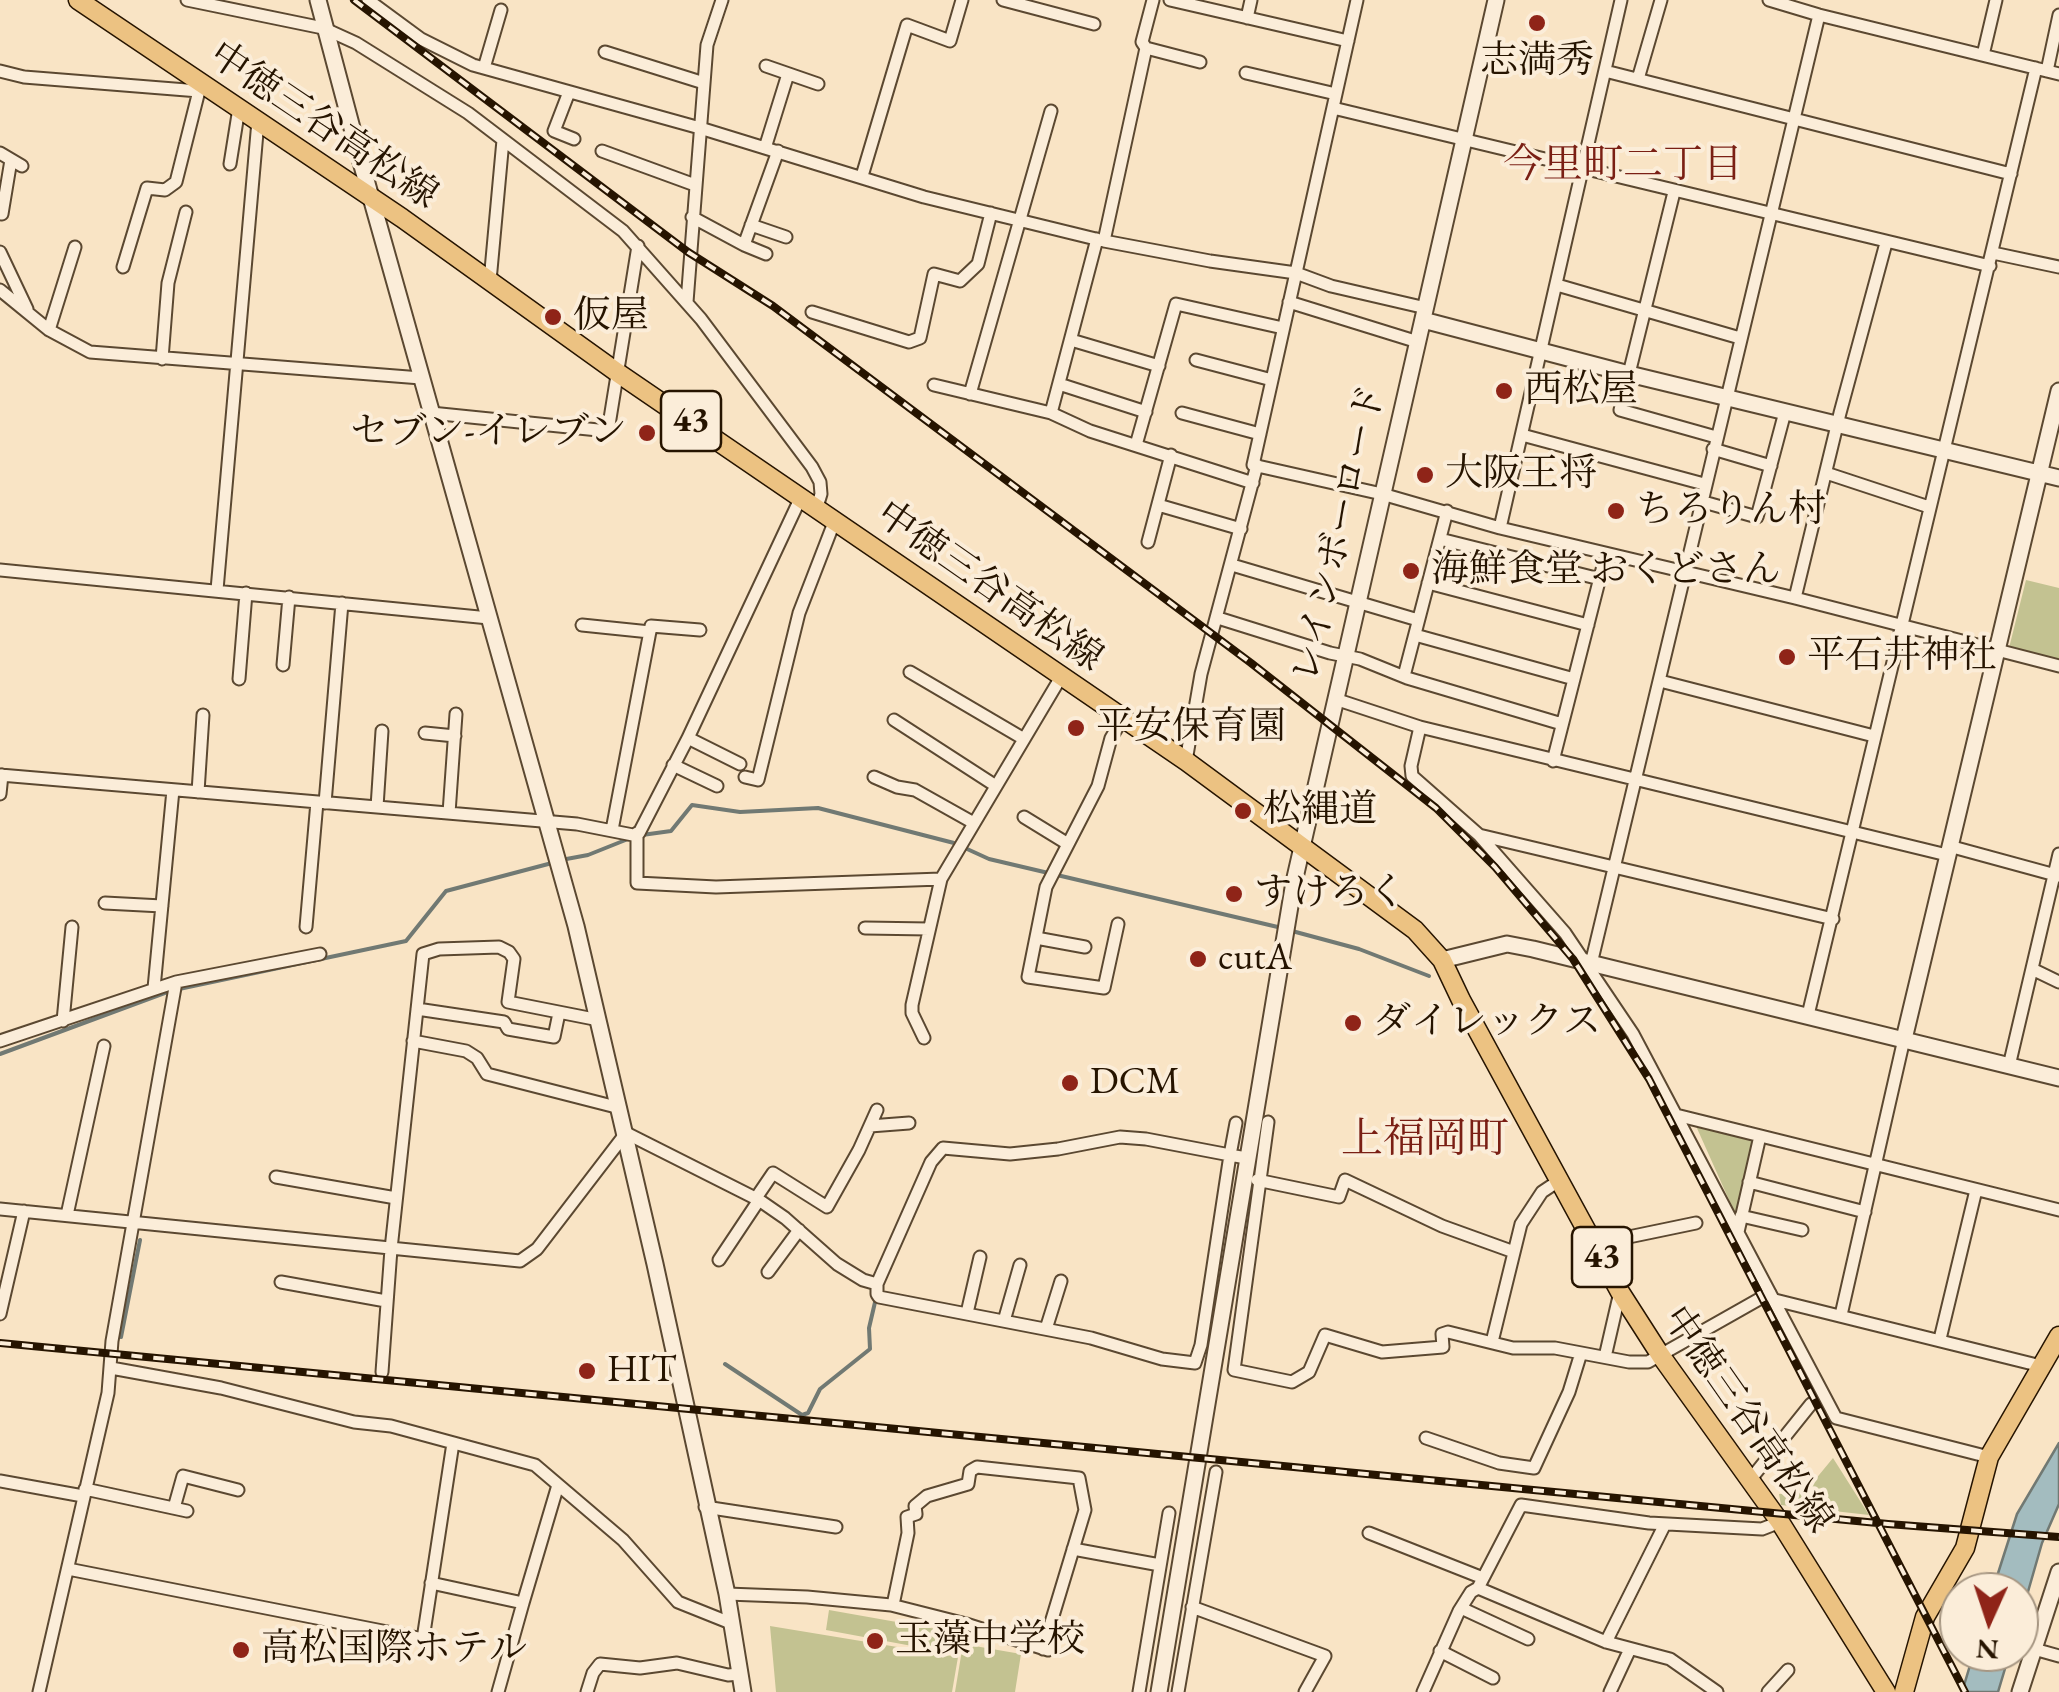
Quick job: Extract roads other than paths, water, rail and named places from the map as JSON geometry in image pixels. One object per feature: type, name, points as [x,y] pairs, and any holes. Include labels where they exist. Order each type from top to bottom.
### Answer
[{"type":"main road","name":"中徳三谷高松線","points":[[78,0],[1186,761],[1415,930],[1442,960],[1460,1000],[1620,1292],[1660,1356],[1780,1522],[1886,1692]]},
{"type":"main road","points":[[1904,1692],[1925,1617],[1965,1548],[1990,1457],[2059,1336]]},
{"type":"street","points":[[187,0],[324,28],[382,58],[503,140],[623,230],[687,302],[820,482],[637,833],[637,883],[716,888],[941,879]]},
{"type":"street","points":[[318,0],[599,1020],[726,1594],[743,1692]]},
{"type":"street","points":[[368,0],[440,51],[484,68],[700,128],[924,197],[1101,240],[1296,273],[1541,351],[2059,478]]},
{"type":"street","points":[[687,302],[707,45],[722,0]]},
{"type":"street","points":[[862,176],[907,25],[950,41],[962,0]]},
{"type":"street","points":[[1003,0],[1094,24]]},
{"type":"street","points":[[1153,0],[1142,42],[1146,48],[1200,62]]},
{"type":"street","points":[[1170,0],[1348,41]]},
{"type":"street","points":[[1247,18],[1251,0]]},
{"type":"street","points":[[1357,0],[1254,465],[1447,510],[1500,528],[2059,666]]},
{"type":"street","name":"レインボーロード","points":[[1159,1692],[1239,1204],[1243,1176],[1238,1156],[1302,846],[1496,0]]},
{"type":"street","points":[[1500,528],[1621,0]]},
{"type":"street","points":[[1638,79],[1661,0]]},
{"type":"street","points":[[1769,0],[1819,16],[2047,71]]},
{"type":"street","points":[[1983,55],[1996,0]]},
{"type":"street","points":[[484,68],[502,10]]},
{"type":"street","points":[[1588,963],[1638,779],[1704,484],[1819,16]]},
{"type":"street","points":[[1808,1015],[2011,174],[2047,71],[2059,16]]},
{"type":"street","points":[[1051,413],[1101,240],[1146,48]]},
{"type":"street","points":[[605,52],[704,83]]},
{"type":"street","points":[[766,66],[818,84]]},
{"type":"street","points":[[0,71],[24,77],[200,87],[176,182],[164,190],[146,188],[123,268]]},
{"type":"street","points":[[1605,71],[2011,174]]},
{"type":"street","points":[[1246,73],[1582,169],[1990,266]]},
{"type":"street","points":[[744,246],[788,74]]},
{"type":"street","points":[[569,92],[554,131],[574,139]]},
{"type":"street","points":[[230,164],[239,108]]},
{"type":"street","points":[[970,394],[1051,111]]},
{"type":"street","points":[[216,590],[258,120]]},
{"type":"street","points":[[490,281],[503,140]]},
{"type":"street","points":[[602,151],[694,185]]},
{"type":"street","points":[[2,214],[11,160]]},
{"type":"street","points":[[1674,192],[1620,410],[1770,466]]},
{"type":"street","points":[[162,358],[168,283],[186,212]]},
{"type":"street","points":[[812,312],[909,342],[920,338],[934,274],[960,280],[978,264],[990,213]]},
{"type":"street","points":[[692,217],[766,254]]},
{"type":"street","points":[[751,225],[786,236]]},
{"type":"street","points":[[1796,598],[1886,243]]},
{"type":"street","points":[[431,413],[608,431],[638,246]]},
{"type":"street","points":[[49,330],[76,247]]},
{"type":"street","points":[[0,252],[18,284],[28,313]]},
{"type":"street","points":[[1993,252],[2059,267]]},
{"type":"street","points":[[1556,286],[1740,338]]},
{"type":"street","points":[[0,290],[49,330],[90,352],[421,378]]},
{"type":"street","points":[[1289,302],[1418,342]]},
{"type":"street","points":[[1136,445],[1176,304],[1283,328]]},
{"type":"street","points":[[1070,340],[1159,366]]},
{"type":"street","points":[[1196,360],[1272,380]]},
{"type":"street","points":[[1059,384],[1146,412]]},
{"type":"street","points":[[934,385],[1051,413],[1090,431],[1253,483]]},
{"type":"street","points":[[1841,1316],[2059,391]]},
{"type":"street","points":[[1700,501],[1757,518],[1785,412]]},
{"type":"street","points":[[1182,413],[1260,434]]},
{"type":"street","points":[[1522,435],[1704,484]]},
{"type":"street","points":[[1148,542],[1172,455]]},
{"type":"street","points":[[1186,761],[1201,674],[1257,466]]},
{"type":"street","points":[[1826,473],[1929,507]]},
{"type":"street","points":[[1158,504],[1241,529]]},
{"type":"street","points":[[1404,676],[1447,510]]},
{"type":"street","points":[[745,777],[758,780],[798,613],[835,520]]},
{"type":"street","points":[[1440,538],[1600,579]]},
{"type":"street","points":[[1553,760],[1606,554]]},
{"type":"street","points":[[1232,565],[1418,620]]},
{"type":"street","points":[[0,570],[490,618]]},
{"type":"street","points":[[1428,583],[1588,625]]},
{"type":"street","points":[[239,679],[246,593]]},
{"type":"street","points":[[283,666],[289,597]]},
{"type":"street","points":[[306,927],[342,603]]},
{"type":"street","points":[[1218,618],[1562,724]]},
{"type":"street","points":[[582,625],[650,632]]},
{"type":"street","points":[[612,830],[651,626],[700,630]]},
{"type":"street","points":[[1415,635],[1574,679]]},
{"type":"street","points":[[910,672],[1024,739]]},
{"type":"street","points":[[924,1038],[912,1013],[941,879],[1061,677]]},
{"type":"street","points":[[1660,681],[1874,736]]},
{"type":"street","points":[[1335,699],[1420,728],[1853,832],[2057,875]]},
{"type":"street","points":[[449,813],[456,714]]},
{"type":"street","points":[[198,792],[203,715]]},
{"type":"street","points":[[1118,924],[1104,988],[1028,977],[1052,875],[1098,786],[1111,738],[1123,718]]},
{"type":"street","points":[[894,720],[996,786]]},
{"type":"street","points":[[1420,728],[1412,776],[1479,835],[1588,963],[1633,1034],[1836,1418],[1990,1457]]},
{"type":"street","points":[[377,807],[382,731]]},
{"type":"street","points":[[425,733],[455,736]]},
{"type":"street","points":[[688,738],[740,764]]},
{"type":"street","points":[[673,765],[716,786]]},
{"type":"street","points":[[0,794],[1,775],[637,833]]},
{"type":"street","points":[[874,776],[914,790],[972,822]]},
{"type":"street","points":[[154,988],[173,790]]},
{"type":"street","points":[[1024,817],[1068,844]]},
{"type":"street","points":[[1479,835],[1832,920]]},
{"type":"street","points":[[2009,1066],[2059,854]]},
{"type":"street","points":[[105,902],[162,906]]},
{"type":"street","points":[[2044,918],[2059,922]]},
{"type":"street","points":[[64,1020],[72,928]]},
{"type":"street","points":[[865,928],[929,929]]},
{"type":"street","points":[[1036,938],[1085,948]]},
{"type":"street","points":[[1442,960],[1507,944],[2059,1078]]},
{"type":"street","points":[[382,1372],[390,1249],[423,954],[439,949],[499,947],[514,959],[504,1022],[508,1029],[554,1037],[559,1014]]},
{"type":"street","points":[[0,1041],[176,982],[320,954]]},
{"type":"street","points":[[2032,969],[2059,982]]},
{"type":"street","points":[[39,1692],[101,1426],[176,982]]},
{"type":"street","points":[[508,1002],[599,1020]]},
{"type":"street","points":[[417,1010],[504,1022]]},
{"type":"street","points":[[414,1041],[466,1052],[477,1058],[487,1074],[620,1108]]},
{"type":"street","points":[[67,1215],[104,1046]]},
{"type":"street","points":[[719,1260],[772,1173],[826,1207],[877,1110]]},
{"type":"street","points":[[1676,1116],[2059,1210]]},
{"type":"street","points":[[1236,1122],[1238,1156],[1195,1363],[1162,1359],[1107,1342],[1004,1320],[879,1297],[877,1284],[930,1162],[943,1148],[1010,1154],[1120,1137],[1238,1156]]},
{"type":"street","points":[[1268,1122],[1234,1370],[1292,1382],[1309,1372],[1326,1335],[1382,1352],[1442,1347],[1444,1332],[1513,1348],[1555,1348],[1638,1363],[1660,1356],[1773,1296],[2040,1366]]},
{"type":"street","points":[[870,1126],[910,1124]]},
{"type":"street","points":[[626,1133],[757,1199],[836,1264],[877,1284]]},
{"type":"street","points":[[0,1208],[520,1261],[537,1249],[626,1133]]},
{"type":"street","points":[[1738,1232],[1760,1136]]},
{"type":"street","points":[[1243,1176],[1340,1197],[1345,1180],[1442,1226],[1514,1252]]},
{"type":"street","points":[[276,1177],[396,1198]]},
{"type":"street","points":[[1492,1342],[1529,1208],[1542,1192],[1560,1180]]},
{"type":"street","points":[[1749,1182],[1865,1212]]},
{"type":"street","points":[[1940,1340],[1976,1190]]},
{"type":"street","points":[[0,1314],[24,1211]]},
{"type":"street","points":[[1741,1216],[1802,1230]]},
{"type":"street","points":[[1595,1244],[1696,1223]]},
{"type":"street","points":[[768,1272],[799,1230]]},
{"type":"street","points":[[967,1313],[980,1257]]},
{"type":"street","points":[[1004,1320],[1020,1265]]},
{"type":"street","points":[[1046,1329],[1061,1281]]},
{"type":"street","points":[[280,1282],[386,1301]]},
{"type":"street","points":[[1605,1357],[1620,1292]]},
{"type":"street","points":[[1426,1438],[1499,1463],[1534,1468],[1569,1392],[1581,1353]]},
{"type":"street","points":[[110,1368],[190,1382],[535,1465],[622,1540],[678,1602],[732,1624]]},
{"type":"street","points":[[1750,1480],[1811,1404]]},
{"type":"street","points":[[68,1568],[423,1639],[453,1443]]},
{"type":"street","points":[[726,1594],[806,1596],[893,1605],[1046,1650],[1084,1510],[1079,1478],[977,1467],[970,1471],[968,1484],[927,1496],[915,1506],[916,1514],[906,1517],[908,1533],[893,1605]]},
{"type":"street","points":[[1178,1692],[1216,1472]]},
{"type":"street","points":[[0,1481],[180,1509],[183,1476],[238,1490]]},
{"type":"street","points":[[498,1692],[558,1485]]},
{"type":"street","points":[[1423,1692],[1461,1608],[1480,1583],[1521,1505],[1665,1524],[1762,1529],[1780,1522]]},
{"type":"street","points":[[706,1507],[836,1527]]},
{"type":"street","points":[[1139,1692],[1169,1513]]},
{"type":"street","points":[[1606,1642],[1665,1524]]},
{"type":"street","points":[[1369,1533],[1606,1642],[1660,1655],[1685,1666],[1717,1692]]},
{"type":"street","points":[[1073,1549],[1160,1565]]},
{"type":"street","points":[[2039,1634],[2059,1572]]},
{"type":"street","points":[[431,1583],[523,1604]]},
{"type":"street","points":[[1192,1608],[1325,1656],[1305,1692]]},
{"type":"street","points":[[1461,1608],[1523,1636],[1530,1610]]},
{"type":"street","points":[[2057,1655],[2059,1641]]},
{"type":"street","points":[[1610,1692],[1630,1649]]},
{"type":"street","points":[[1440,1651],[1492,1678]]},
{"type":"street","points":[[587,1692],[600,1664],[640,1668],[677,1663],[728,1675],[740,1674]]},
{"type":"street","points":[[1768,1692],[1788,1670]]},
{"type":"water","points":[[2059,1443],[2059,1504],[2034,1572],[1998,1572],[2017,1514]]},
{"type":"water","points":[[1968,1672],[2004,1672],[1998,1692],[1962,1692]]},
{"type":"waterway","points":[[642,835],[671,831],[692,805],[740,812],[818,808],[954,843],[989,859],[1282,928]]},
{"type":"waterway","points":[[561,860],[588,855],[628,839]]},
{"type":"waterway","points":[[179,989],[406,941],[446,891],[552,863]]},
{"type":"waterway","points":[[1292,931],[1359,949],[1429,976]]},
{"type":"waterway","points":[[0,1054],[170,991]]},
{"type":"waterway","points":[[121,1337],[140,1240]]},
{"type":"waterway","points":[[725,1364],[802,1415],[808,1413],[820,1389],[870,1349],[869,1328],[876,1298]]},
{"type":"railway","points":[[354,0],[688,252],[773,306],[1251,663],[1436,808],[1495,867],[1573,959],[1649,1079],[1965,1692]]},
{"type":"railway","points":[[0,1343],[1888,1524],[2059,1537]]},
{"type":"place","name":"志満秀","points":[[1537,23]]},
{"type":"place","name":"仮屋","points":[[553,317]]},
{"type":"place","name":"西松屋","points":[[1504,391]]},
{"type":"place","name":"セブン-イレブン","points":[[647,433]]},
{"type":"place","name":"大阪王将","points":[[1425,475]]},
{"type":"place","name":"ちろりん村","points":[[1616,511]]},
{"type":"place","name":"海鮮食堂 おくどさん","points":[[1411,571]]},
{"type":"place","name":"平石井神社","points":[[1787,657]]},
{"type":"place","name":"平安保育園","points":[[1076,728]]},
{"type":"place","name":"松縄道","points":[[1243,811]]},
{"type":"place","name":"すけろく","points":[[1234,894]]},
{"type":"place","name":"cutA","points":[[1198,959]]},
{"type":"place","name":"ダイレックス","points":[[1353,1023]]},
{"type":"place","name":"DCM","points":[[1070,1083]]},
{"type":"place","name":"HIT","points":[[587,1371]]},
{"type":"place","name":"玉藻中学校","points":[[875,1641]]},
{"type":"place","name":"高松国際ホテル","points":[[241,1650]]},
{"type":"district","name":"今里町二丁目","points":[[1623,166]]},
{"type":"district","name":"上福岡町","points":[[1425,1141]]}]
